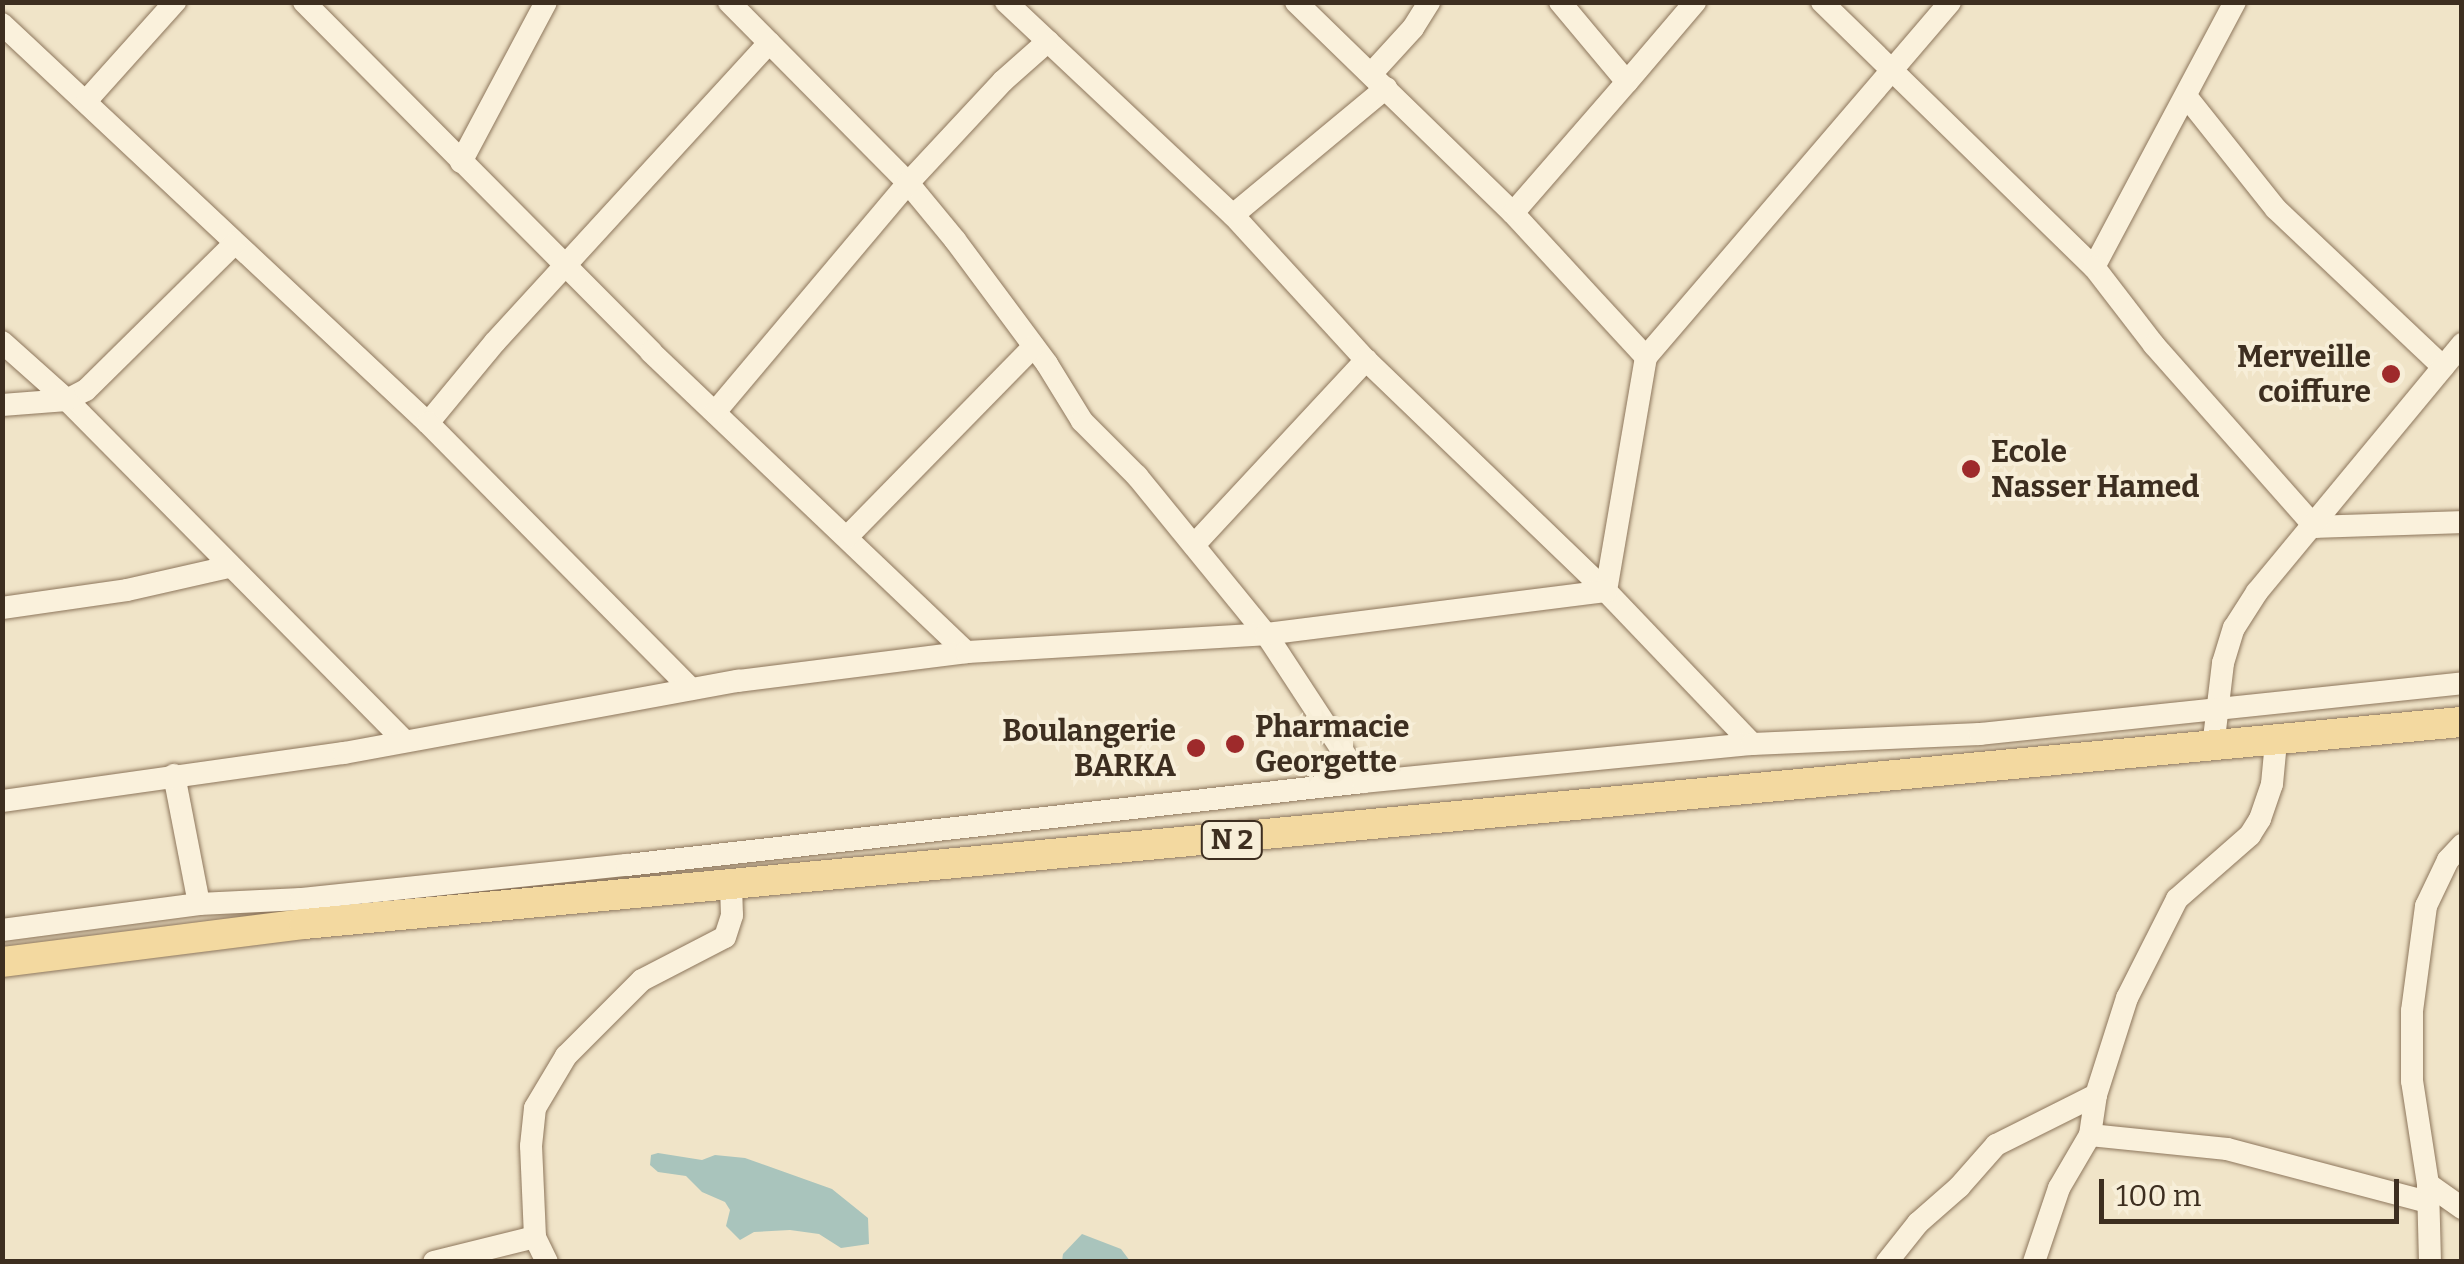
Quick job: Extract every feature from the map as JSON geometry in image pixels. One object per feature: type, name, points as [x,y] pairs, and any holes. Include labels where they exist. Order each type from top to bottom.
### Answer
[{"type":"main road","name":"N 2","points":[[2,962],[304,924],[2462,722]]},
{"type":"street","points":[[87,100],[176,2]]},
{"type":"street","points":[[304,2],[566,267],[966,652]]},
{"type":"street","points":[[460,162],[546,2]]},
{"type":"street","points":[[728,2],[908,183],[1033,347],[1082,421],[1137,476],[1266,634],[1363,782]]},
{"type":"street","points":[[1006,2],[1233,215],[1366,360],[1606,591],[1752,744]]},
{"type":"street","points":[[1296,2],[1513,213],[1646,357]]},
{"type":"street","points":[[1233,215],[1378,81],[1429,2]]},
{"type":"street","points":[[1560,2],[1628,82]]},
{"type":"street","points":[[1513,213],[1695,2]]},
{"type":"street","points":[[1822,2],[2094,267],[2154,345],[2315,527]]},
{"type":"street","points":[[1606,591],[1646,357],[1950,2]]},
{"type":"street","points":[[2094,267],[2235,2]]},
{"type":"street","points":[[2,24],[428,423],[691,690]]},
{"type":"street","points":[[716,412],[908,183],[1002,82],[1048,41]]},
{"type":"street","points":[[428,423],[769,43]]},
{"type":"street","points":[[2186,96],[2276,209],[2442,367]]},
{"type":"street","points":[[2,404],[67,400],[103,378],[235,243]]},
{"type":"street","points":[[2,342],[67,400],[403,740]]},
{"type":"street","points":[[2213,747],[2223,663],[2234,628],[2257,592],[2315,527],[2462,344]]},
{"type":"street","points":[[847,537],[1033,347]]},
{"type":"street","points":[[1194,545],[1366,360]]},
{"type":"street","points":[[2315,527],[2462,522]]},
{"type":"street","points":[[2,608],[127,590],[228,567]]},
{"type":"street","points":[[2,801],[344,753],[691,690],[966,652],[1266,634],[1606,591]]},
{"type":"street","points":[[2,930],[200,904],[301,899],[627,866],[1363,782],[1752,744],[1922,738],[2462,683]]},
{"type":"street","points":[[2034,1262],[2059,1188],[2090,1135],[2096,1095],[2128,998],[2177,899],[2250,835],[2260,820],[2272,784],[2276,742]]},
{"type":"street","points":[[174,776],[200,904]]},
{"type":"street","points":[[2430,1262],[2428,1193],[2412,1081],[2412,1011],[2426,906],[2457,858]]},
{"type":"street","points":[[547,1262],[535,1237],[531,1125],[553,1074],[642,980],[725,937],[732,915],[731,886]]},
{"type":"street","points":[[1887,1262],[1918,1223],[1959,1188],[1996,1145],[2096,1095]]},
{"type":"street","points":[[2090,1135],[2228,1149],[2428,1193],[2462,1208]]},
{"type":"street","points":[[434,1262],[535,1237]]},
{"type":"water","points":[[651,1155],[702,1160],[715,1155],[745,1158],[832,1189],[868,1218],[869,1244],[841,1248],[819,1234],[790,1230],[754,1232],[740,1240],[726,1226],[730,1210],[725,1202],[702,1192],[686,1176],[658,1172],[650,1165]]},
{"type":"water","points":[[1082,1234],[1121,1249],[1130,1261],[1062,1261],[1063,1254]]},
{"type":"place","name":"Merveille coiffure","points":[[2391,374]]},
{"type":"place","name":"Ecole Nasser Hamed","points":[[1971,469]]},
{"type":"place","name":"Pharmacie Georgette","points":[[1235,744]]},
{"type":"place","name":"Boulangerie BARKA","points":[[1196,748]]}]
